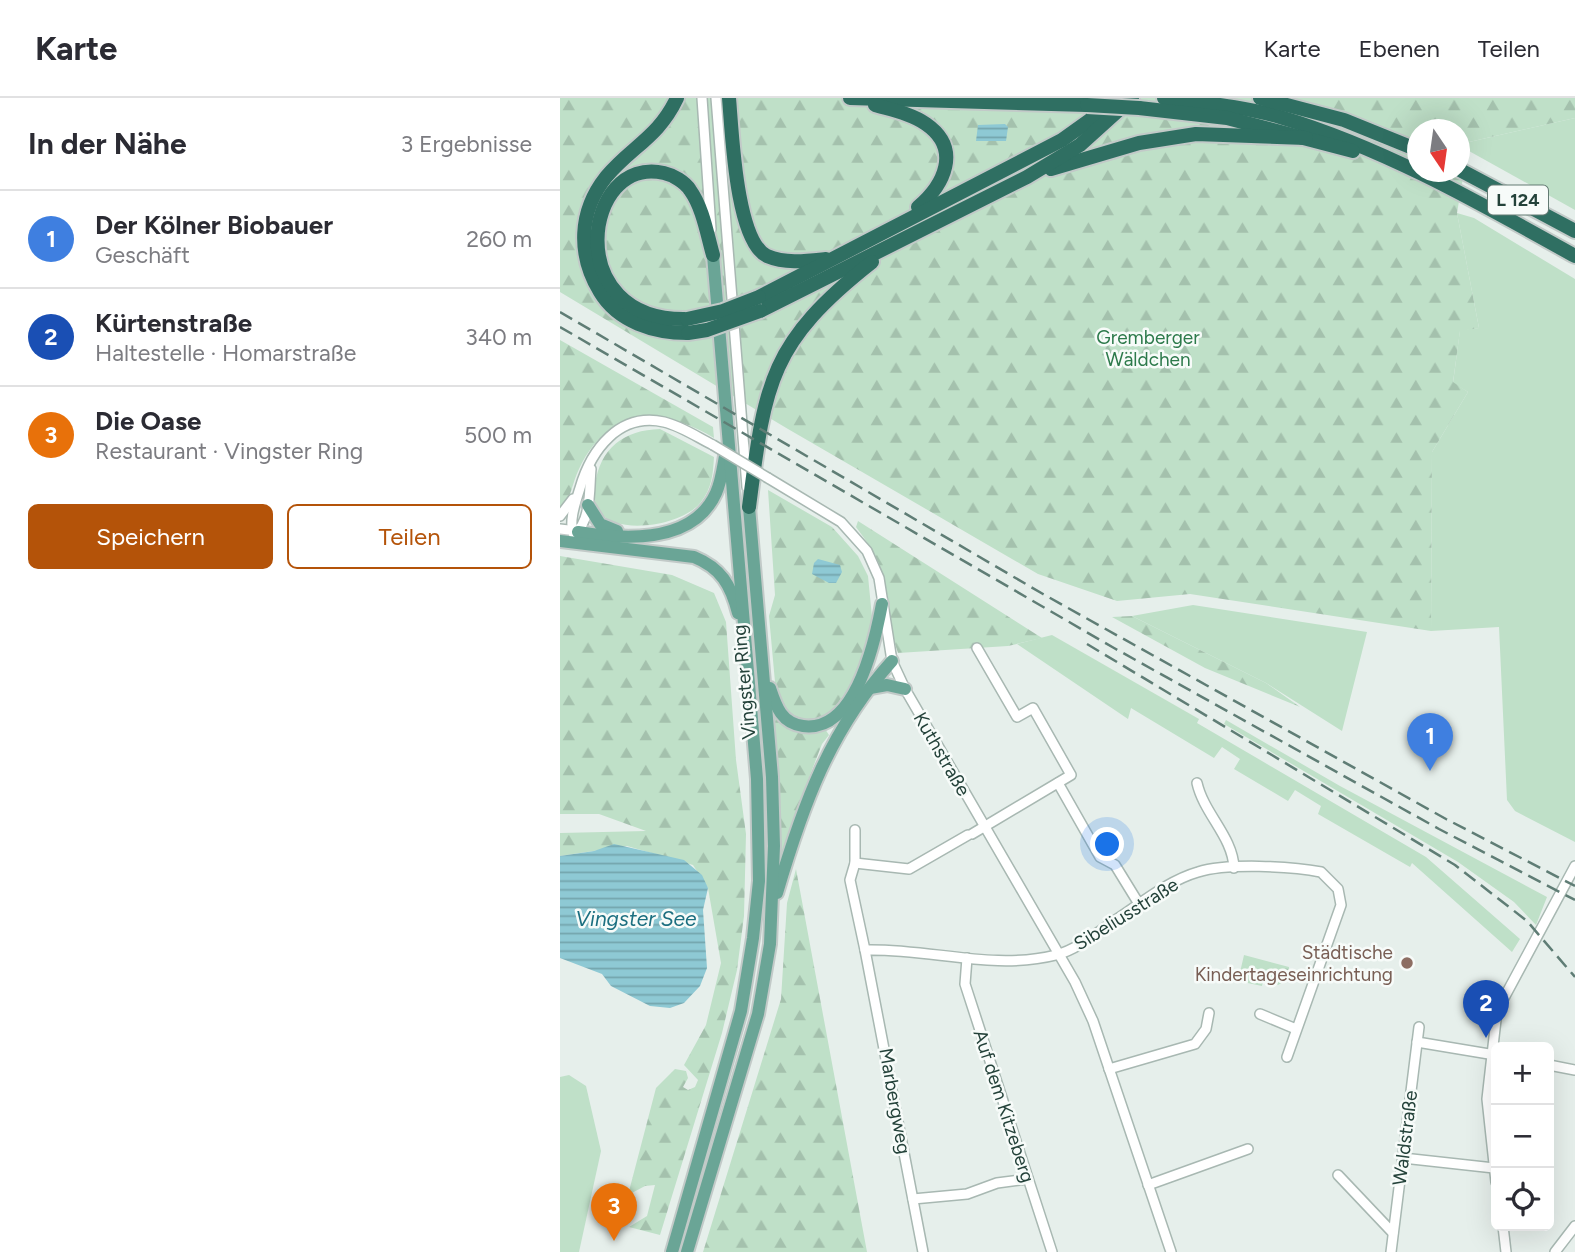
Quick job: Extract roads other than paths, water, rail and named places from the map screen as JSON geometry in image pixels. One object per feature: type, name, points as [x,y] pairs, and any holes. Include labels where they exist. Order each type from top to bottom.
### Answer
[{"type":"highway","points":[[677,98],[662,126],[607,177],[584,219],[587,265],[606,302],[641,325],[672,333],[715,314],[759,304],[895,244],[1027,177],[1080,145],[1135,103]]},
{"type":"highway","points":[[729,98],[744,214],[754,246],[766,255],[780,260],[834,258]]},
{"type":"highway","points":[[850,98],[1087,105],[1135,103],[1227,118],[1398,164]]},
{"type":"highway","points":[[759,304],[834,258],[1062,140],[1090,120],[1113,98]]},
{"type":"highway","name":"L 124","points":[[1164,98],[1228,106],[1277,116],[1334,134],[1433,180],[1575,256]]},
{"type":"highway","points":[[1260,98],[1344,120]]},
{"type":"highway","points":[[1298,98],[1407,146]]},
{"type":"highway","points":[[857,99],[926,124],[940,137],[945,155],[942,183],[898,224]]},
{"type":"highway","points":[[1027,177],[1142,142],[1196,134],[1306,138]]},
{"type":"highway","points":[[687,326],[641,311],[625,302],[612,289],[598,252],[598,223],[609,198],[622,183],[638,174],[654,171],[670,175],[689,187],[698,202],[713,255]]},
{"type":"highway","name":"L 124","points":[[1470,175],[1575,230]]},
{"type":"highway","points":[[749,507],[759,432],[767,394],[779,361],[806,320],[825,301],[895,244]]},
{"type":"main road","name":"Vingster Ring","points":[[672,1252],[741,1011],[759,881],[759,821],[747,651],[713,255]]},
{"type":"main road","points":[[575,532],[626,537],[653,535],[680,528],[707,508],[721,481],[728,436]]},
{"type":"main road","points":[[588,505],[594,517],[612,531],[653,535]]},
{"type":"main road","name":"Vingster Ring","points":[[687,1252],[758,1014],[770,944],[774,832],[749,507]]},
{"type":"main road","points":[[575,532],[590,545]]},
{"type":"main road","points":[[560,541],[672,553],[708,562],[728,582],[747,651]]},
{"type":"main road","points":[[763,668],[777,710],[796,725],[811,727],[834,716],[864,673],[882,604]]},
{"type":"main road","points":[[864,673],[882,661],[892,660]]},
{"type":"main road","points":[[770,918],[799,821],[817,772],[870,688],[892,660]]},
{"type":"main road","points":[[870,688],[887,685],[905,689]]},
{"type":"street","name":"Vingster Ring","points":[[702,98],[713,255]]},
{"type":"street","name":"Vingster Ring","points":[[716,98],[749,507]]},
{"type":"street","name":"Kuthstraße","points":[[575,532],[583,478],[591,460],[613,433],[640,422],[664,422],[713,446],[831,515],[859,540],[874,565],[892,660],[905,689],[1059,954],[1093,1021],[1171,1252]]},
{"type":"street","points":[[560,541],[575,532],[588,505],[591,460]]},
{"type":"street","points":[[560,516],[569,507],[583,478]]},
{"type":"street","points":[[560,529],[575,532]]},
{"type":"street","points":[[855,863],[909,869],[1071,775],[1033,708],[1017,717],[977,648]]},
{"type":"street","points":[[1058,783],[1100,857],[1115,864],[1139,904]]},
{"type":"street","points":[[1198,783],[1200,798],[1234,854],[1234,868]]},
{"type":"street","name":"Marbergweg","points":[[855,830],[855,863],[850,880],[923,1252]]},
{"type":"street","points":[[1495,1042],[1497,1011],[1505,993],[1535,945],[1575,866]]},
{"type":"street","name":"Sibeliusstraße","points":[[1059,954],[1073,948],[1179,880],[1200,871],[1234,868],[1313,870],[1326,876],[1338,889],[1341,905],[1287,1057]]},
{"type":"street","points":[[865,950],[891,949],[1009,962],[1059,954]]},
{"type":"street","name":"Auf dem Kitzeberg","points":[[967,958],[965,984],[1052,1252]]},
{"type":"street","points":[[1109,1069],[1195,1044],[1204,1032],[1209,1013]]},
{"type":"street","points":[[1260,1014],[1296,1029]]},
{"type":"street","name":"Waldstraße","points":[[1391,1252],[1419,1027]]},
{"type":"street","points":[[1417,1042],[1491,1054]]},
{"type":"street","points":[[1554,1066],[1575,1070]]},
{"type":"street","points":[[1491,1086],[1488,1116],[1491,1142]]},
{"type":"street","points":[[1148,1185],[1248,1149]]},
{"type":"street","points":[[1403,1158],[1491,1168]]},
{"type":"street","points":[[1338,1175],[1393,1233]]},
{"type":"street","points":[[913,1199],[967,1194],[997,1183],[1028,1179]]},
{"type":"street","points":[[1555,1252],[1575,1226]]},
{"type":"street","points":[[1504,1231],[1506,1252]]},
{"type":"water","points":[[1005,124],[1008,127],[1006,141],[976,141],[978,125]]},
{"type":"water","points":[[818,559],[840,565],[842,572],[836,583],[829,583],[812,574],[814,563]]},
{"type":"water","name":"Vingster See","points":[[614,844],[684,860],[702,875],[708,888],[703,910],[707,968],[700,986],[684,1003],[670,1008],[650,1006],[611,986],[602,974],[560,958],[560,856],[594,851]]},
{"type":"railway","points":[[560,312],[1043,594],[1446,819],[1575,886]]},
{"type":"railway","points":[[560,327],[1114,648],[1439,829],[1575,900]]},
{"type":"railway","points":[[1087,644],[1455,865],[1527,921],[1575,977]]},
{"type":"place","name":"Der Kölner Biobauer","points":[[1430,771]]},
{"type":"place","name":"Städtische Kindertageseinrichtung","points":[[1407,963]]},
{"type":"place","name":"Kürtenstraße","points":[[1486,1038]]},
{"type":"place","name":"Die Oase","points":[[614,1241]]},
{"type":"park label","name":"Gremberger Wäldchen","points":[[1148,348]]}]
